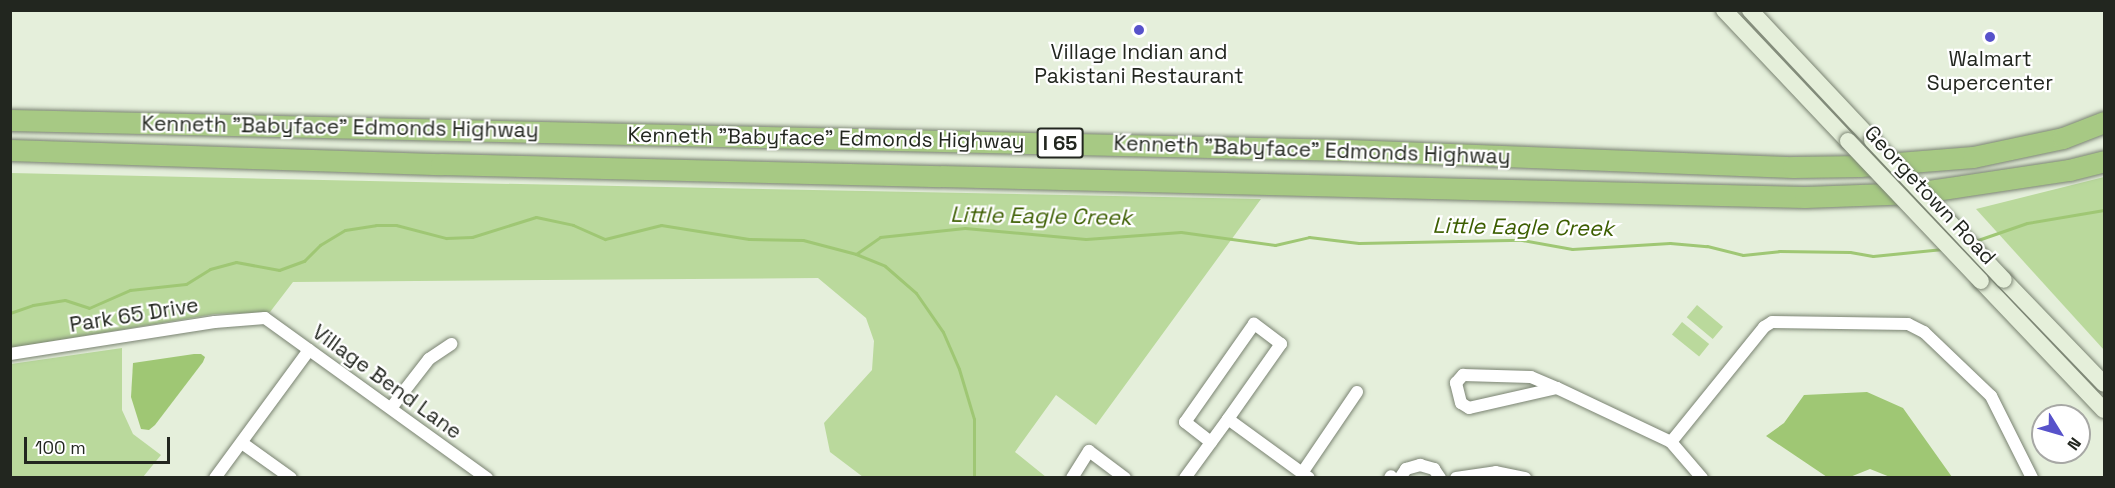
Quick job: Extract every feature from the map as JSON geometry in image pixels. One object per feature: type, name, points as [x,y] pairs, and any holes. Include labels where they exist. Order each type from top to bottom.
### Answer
[{"type":"highway","name":"Kenneth \"Babyface\" Edmonds Highway","points":[[10,120],[1347,150],[1793,167],[1860,166],[1973,157],[2063,138],[2104,122]]},
{"type":"highway","name":"Kenneth \"Babyface\" Edmonds Highway","points":[[10,150],[429,163],[1805,197],[1915,193],[2068,170],[2104,161]]},
{"type":"main road","name":"Georgetown Road","points":[[1724,10],[2104,410]]},
{"type":"main road","name":"Georgetown Road","points":[[1750,10],[2104,384]]},
{"type":"street","name":"Village Bend Lane","points":[[265,318],[487,477]]},
{"type":"street","name":"Park 65 Drive","points":[[10,354],[215,322],[265,318]]},
{"type":"street","points":[[1671,442],[1764,327],[1772,322],[1908,324],[1922,330],[1991,396],[2032,477]]},
{"type":"street","points":[[1185,477],[1211,442],[1228,419],[1281,344],[1254,324],[1185,423],[1211,442]]},
{"type":"street","points":[[391,408],[429,359],[451,344]]},
{"type":"street","points":[[215,477],[309,350]]},
{"type":"street","points":[[1557,388],[1469,408],[1461,401],[1456,382],[1463,375],[1529,377],[1557,388],[1671,442],[1702,477]]},
{"type":"street","points":[[1228,419],[1306,475],[1357,392]]},
{"type":"street","points":[[242,442],[291,477]]},
{"type":"street","points":[[1072,477],[1089,452],[1125,477]]},
{"type":"street","points":[[1394,477],[1406,469],[1420,465],[1434,469],[1440,477]]},
{"type":"street","points":[[1456,477],[1486,472],[1525,477]]},
{"type":"shaded area","points":[[11,173],[1261,199],[1096,425],[1056,395],[1015,452],[1046,477],[863,477],[830,452],[824,423],[872,370],[874,341],[866,318],[818,278],[293,282],[270,312],[215,314],[11,348]]},
{"type":"shaded area","points":[[2104,177],[2104,350],[1976,209]]},
{"type":"shaded area","points":[[1697,305],[1723,327],[1713,339],[1687,317]]},
{"type":"shaded area","points":[[1682,322],[1709,344],[1699,356],[1672,334]]},
{"type":"shaded area","points":[[122,348],[122,410],[133,434],[161,455],[143,477],[11,477],[11,364]]},
{"type":"shaded area","points":[[201,354],[205,357],[203,362],[155,425],[149,430],[141,429],[131,397],[133,363]]},
{"type":"shaded area","points":[[1867,392],[1903,408],[1952,477],[1890,477],[1870,469],[1850,477],[1827,477],[1766,436],[1784,423],[1804,395]]},
{"type":"waterway","name":"Little Eagle Creek","points":[[1975,241],[2027,223],[2104,210]]},
{"type":"waterway","name":"Little Eagle Creek","points":[[10,313],[33,305],[65,300],[89,308],[130,290],[186,284],[210,269],[236,262],[279,270],[304,261],[320,245],[345,230],[376,225],[396,225],[446,238],[472,237],[536,217],[573,225],[605,239],[661,225],[749,239],[803,240],[856,254],[880,237],[965,228],[1086,239],[1181,232],[1275,245],[1309,237],[1359,243],[1522,240],[1572,249],[1670,243],[1707,246],[1743,255],[1779,251],[1850,252],[1873,256],[1943,249]]},
{"type":"waterway","points":[[856,254],[885,266],[916,293],[943,332],[959,369],[974,419],[974,478]]},
{"type":"place","name":"Village Indian and Pakistani Restaurant","points":[[1139,30]]},
{"type":"place","name":"Walmart Supercenter","points":[[1990,37]]}]
